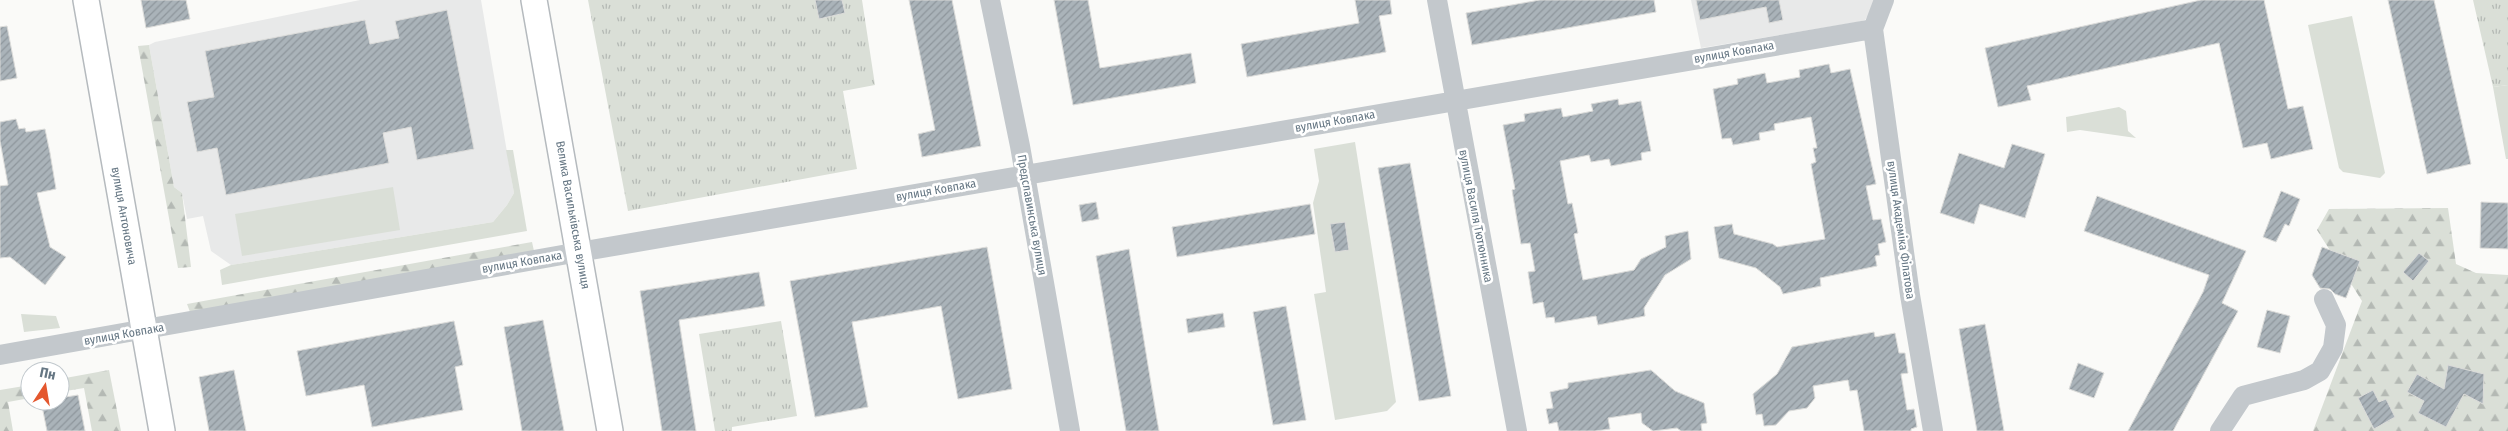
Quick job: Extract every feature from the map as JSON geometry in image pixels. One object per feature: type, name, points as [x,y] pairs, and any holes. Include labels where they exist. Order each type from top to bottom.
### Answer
[{"type":"main road","name":"вулиця Антоновича","points":[[86,0],[162,431]]},
{"type":"main road","name":"Велика Васильківська вулиця","points":[[534,0],[580,252],[610,431]]},
{"type":"street","name":"Предславинська вулиця","points":[[990,0],[1070,431]]},
{"type":"street","name":"вулиця Василя Тютюнника","points":[[1437,0],[1517,431]]},
{"type":"street","points":[[1873,29],[1884,0]]},
{"type":"street","name":"вулиця Ковпака","points":[[0,355],[580,252],[1873,29]]},
{"type":"street","name":"вулиця Академіка Філатова","points":[[1873,29],[1910,295],[1933,431]]},
{"type":"street","points":[[2220,431],[2243,396],[2304,380],[2320,371],[2333,348],[2336,325],[2324,299]]},
{"type":"shaded area","points":[[360,0],[481,0],[514,193],[493,222],[231,265],[211,251],[203,216],[187,219],[182,193],[174,187],[149,45],[155,42]]},
{"type":"shaded area","points":[[1691,0],[1874,0],[1865,20],[1858,22],[1701,48]]},
{"type":"green space","points":[[588,0],[862,0],[875,85],[843,91],[857,169],[628,211]]},
{"type":"green space","points":[[2473,0],[2508,0],[2508,85],[2493,87]]},
{"type":"green space","points":[[2352,16],[2385,173],[2380,178],[2343,172],[2339,168],[2308,25]]},
{"type":"green space","points":[[149,45],[174,187],[182,193],[191,267],[178,268],[138,46]]},
{"type":"green space","points":[[2508,85],[2508,159],[2506,159],[2493,87]]},
{"type":"green space","points":[[2119,107],[2126,111],[2128,131],[2136,138],[2080,130],[2067,132],[2066,117]]},
{"type":"green space","points":[[1355,142],[1396,402],[1387,411],[1335,420],[1314,294],[1326,292],[1313,203],[1319,181],[1314,149]]},
{"type":"green space","points":[[506,150],[513,150],[527,231],[222,285],[220,270],[231,265],[493,222],[514,193]]},
{"type":"green space","points":[[393,187],[400,230],[242,256],[235,214]]},
{"type":"green space","points":[[2448,208],[2456,264],[2476,273],[2508,275],[2508,431],[2313,431],[2362,301],[2317,230],[2329,209]]},
{"type":"green space","points":[[532,242],[534,251],[190,312],[187,304]]},
{"type":"green space","points":[[21,314],[56,316],[60,328],[24,332]]},
{"type":"green space","points":[[781,321],[797,416],[732,427],[732,431],[715,431],[699,334]]},
{"type":"green space","points":[[109,370],[121,431],[92,431],[84,388],[70,390],[70,377]]},
{"type":"green space","points":[[20,387],[20,400],[8,402],[13,431],[0,431],[0,390]]},
{"type":"building","points":[[141,0],[186,0],[190,19],[146,28]]},
{"type":"building","points":[[815,0],[842,0],[845,13],[819,19]]},
{"type":"building","points":[[909,0],[952,0],[981,146],[922,157],[918,134],[935,130]]},
{"type":"building","points":[[1054,0],[1088,0],[1100,68],[1191,53],[1196,83],[1073,105]]},
{"type":"building","points":[[1355,0],[1390,0],[1392,14],[1379,16],[1386,52],[1247,77],[1241,44],[1359,23]]},
{"type":"building","points":[[1540,0],[1654,0],[1656,12],[1472,45],[1466,13]]},
{"type":"building","points":[[1696,0],[1779,0],[1783,20],[1769,23],[1766,7],[1700,20]]},
{"type":"building","points":[[2201,0],[2264,0],[2288,109],[2303,106],[2313,149],[2271,159],[2267,143],[2243,148],[2219,43],[2027,86],[2031,100],[1998,107],[1985,48]]},
{"type":"building","points":[[2388,0],[2434,0],[2471,164],[2427,174]]},
{"type":"building","points":[[447,10],[474,149],[417,160],[411,127],[383,133],[389,163],[226,195],[217,148],[197,152],[187,102],[214,97],[205,51],[365,20],[370,44],[399,38],[395,21]]},
{"type":"building","points":[[7,26],[17,78],[0,81],[0,27]]},
{"type":"building","points":[[1829,64],[1831,73],[1850,69],[1876,184],[1866,186],[1873,220],[1881,219],[1886,242],[1878,244],[1880,255],[1875,256],[1877,266],[1820,278],[1821,286],[1783,294],[1780,287],[1756,268],[1719,258],[1714,227],[1732,224],[1734,234],[1773,244],[1777,247],[1825,239],[1811,164],[1816,162],[1813,148],[1817,148],[1811,117],[1774,124],[1775,130],[1759,133],[1760,140],[1733,145],[1731,138],[1722,139],[1713,89],[1738,84],[1737,79],[1765,73],[1767,83],[1800,77],[1799,70]]},
{"type":"building","points":[[1618,99],[1619,105],[1641,101],[1651,151],[1641,153],[1642,160],[1611,166],[1609,159],[1591,162],[1589,155],[1560,161],[1568,204],[1572,203],[1578,233],[1574,234],[1583,280],[1634,270],[1641,259],[1666,247],[1665,236],[1688,231],[1691,259],[1665,275],[1644,308],[1645,316],[1598,325],[1596,316],[1555,323],[1554,317],[1546,318],[1543,302],[1533,304],[1528,272],[1535,271],[1530,243],[1521,244],[1512,190],[1515,189],[1503,125],[1525,121],[1524,114],[1561,108],[1563,117],[1593,111],[1591,104]]},
{"type":"building","points":[[16,119],[19,129],[25,128],[26,132],[45,129],[50,153],[56,189],[37,193],[50,247],[66,257],[45,285],[10,257],[0,258],[0,186],[8,185],[0,141],[0,122]]},
{"type":"building","points":[[2012,144],[2045,154],[2025,218],[1980,204],[1974,224],[1940,213],[1959,153],[2004,168]]},
{"type":"building","points":[[1410,163],[1451,396],[1419,401],[1378,168]]},
{"type":"building","points":[[2281,191],[2300,199],[2289,226],[2285,224],[2276,242],[2263,237]]},
{"type":"building","points":[[2097,196],[2246,251],[2222,303],[2238,311],[2173,431],[2128,431],[2203,292],[2209,275],[2084,231]]},
{"type":"building","points":[[1096,202],[1099,219],[1082,222],[1079,205]]},
{"type":"building","points":[[2481,202],[2508,203],[2508,249],[2480,248]]},
{"type":"building","points":[[1310,204],[1315,234],[1177,257],[1172,227]]},
{"type":"building","points":[[1345,222],[1349,250],[1335,252],[1330,224]]},
{"type":"building","points":[[987,247],[1012,389],[958,399],[941,306],[852,322],[868,407],[815,417],[790,281]]},
{"type":"building","points":[[2322,247],[2360,261],[2346,298],[2335,294],[2330,289],[2320,288],[2312,275]]},
{"type":"building","points":[[1129,249],[1159,431],[1126,431],[1096,256]]},
{"type":"building","points":[[2419,253],[2429,261],[2413,281],[2403,272]]},
{"type":"building","points":[[759,272],[765,306],[679,320],[696,431],[662,431],[640,291]]},
{"type":"building","points":[[1286,306],[1306,420],[1273,425],[1253,312]]},
{"type":"building","points":[[2267,310],[2290,316],[2280,353],[2257,347]]},
{"type":"building","points":[[1223,313],[1225,327],[1188,333],[1186,319]]},
{"type":"building","points":[[543,320],[564,431],[522,431],[504,327]]},
{"type":"building","points":[[454,321],[463,365],[455,367],[463,410],[372,427],[364,385],[306,396],[297,351]]},
{"type":"building","points":[[1985,324],[2004,431],[1977,431],[1959,329]]},
{"type":"building","points":[[1874,332],[1875,337],[1895,333],[1899,353],[1905,353],[1908,373],[1901,374],[1907,410],[1914,409],[1917,427],[1911,429],[1911,431],[1864,431],[1857,390],[1850,391],[1848,380],[1813,386],[1815,398],[1807,408],[1789,411],[1776,425],[1764,426],[1762,414],[1756,415],[1753,394],[1777,374],[1792,347]]},
{"type":"building","points":[[2078,363],[2104,373],[2094,398],[2069,389]]},
{"type":"building","points":[[2448,365],[2484,374],[2483,404],[2464,394],[2446,427],[2418,413],[2424,401],[2407,392],[2417,374],[2444,389]]},
{"type":"building","points":[[234,370],[246,431],[209,431],[199,377]]},
{"type":"building","points":[[1651,370],[1675,391],[1704,403],[1707,423],[1701,424],[1702,431],[1681,431],[1677,428],[1653,431],[1642,423],[1641,413],[1608,418],[1610,429],[1595,431],[1559,431],[1557,422],[1549,424],[1546,409],[1553,408],[1550,392],[1568,388],[1568,383]]},
{"type":"building","points":[[2373,390],[2379,402],[2386,399],[2395,417],[2374,429],[2358,398]]},
{"type":"building","points":[[78,395],[85,431],[47,431],[43,411],[70,411],[70,396]]}]
